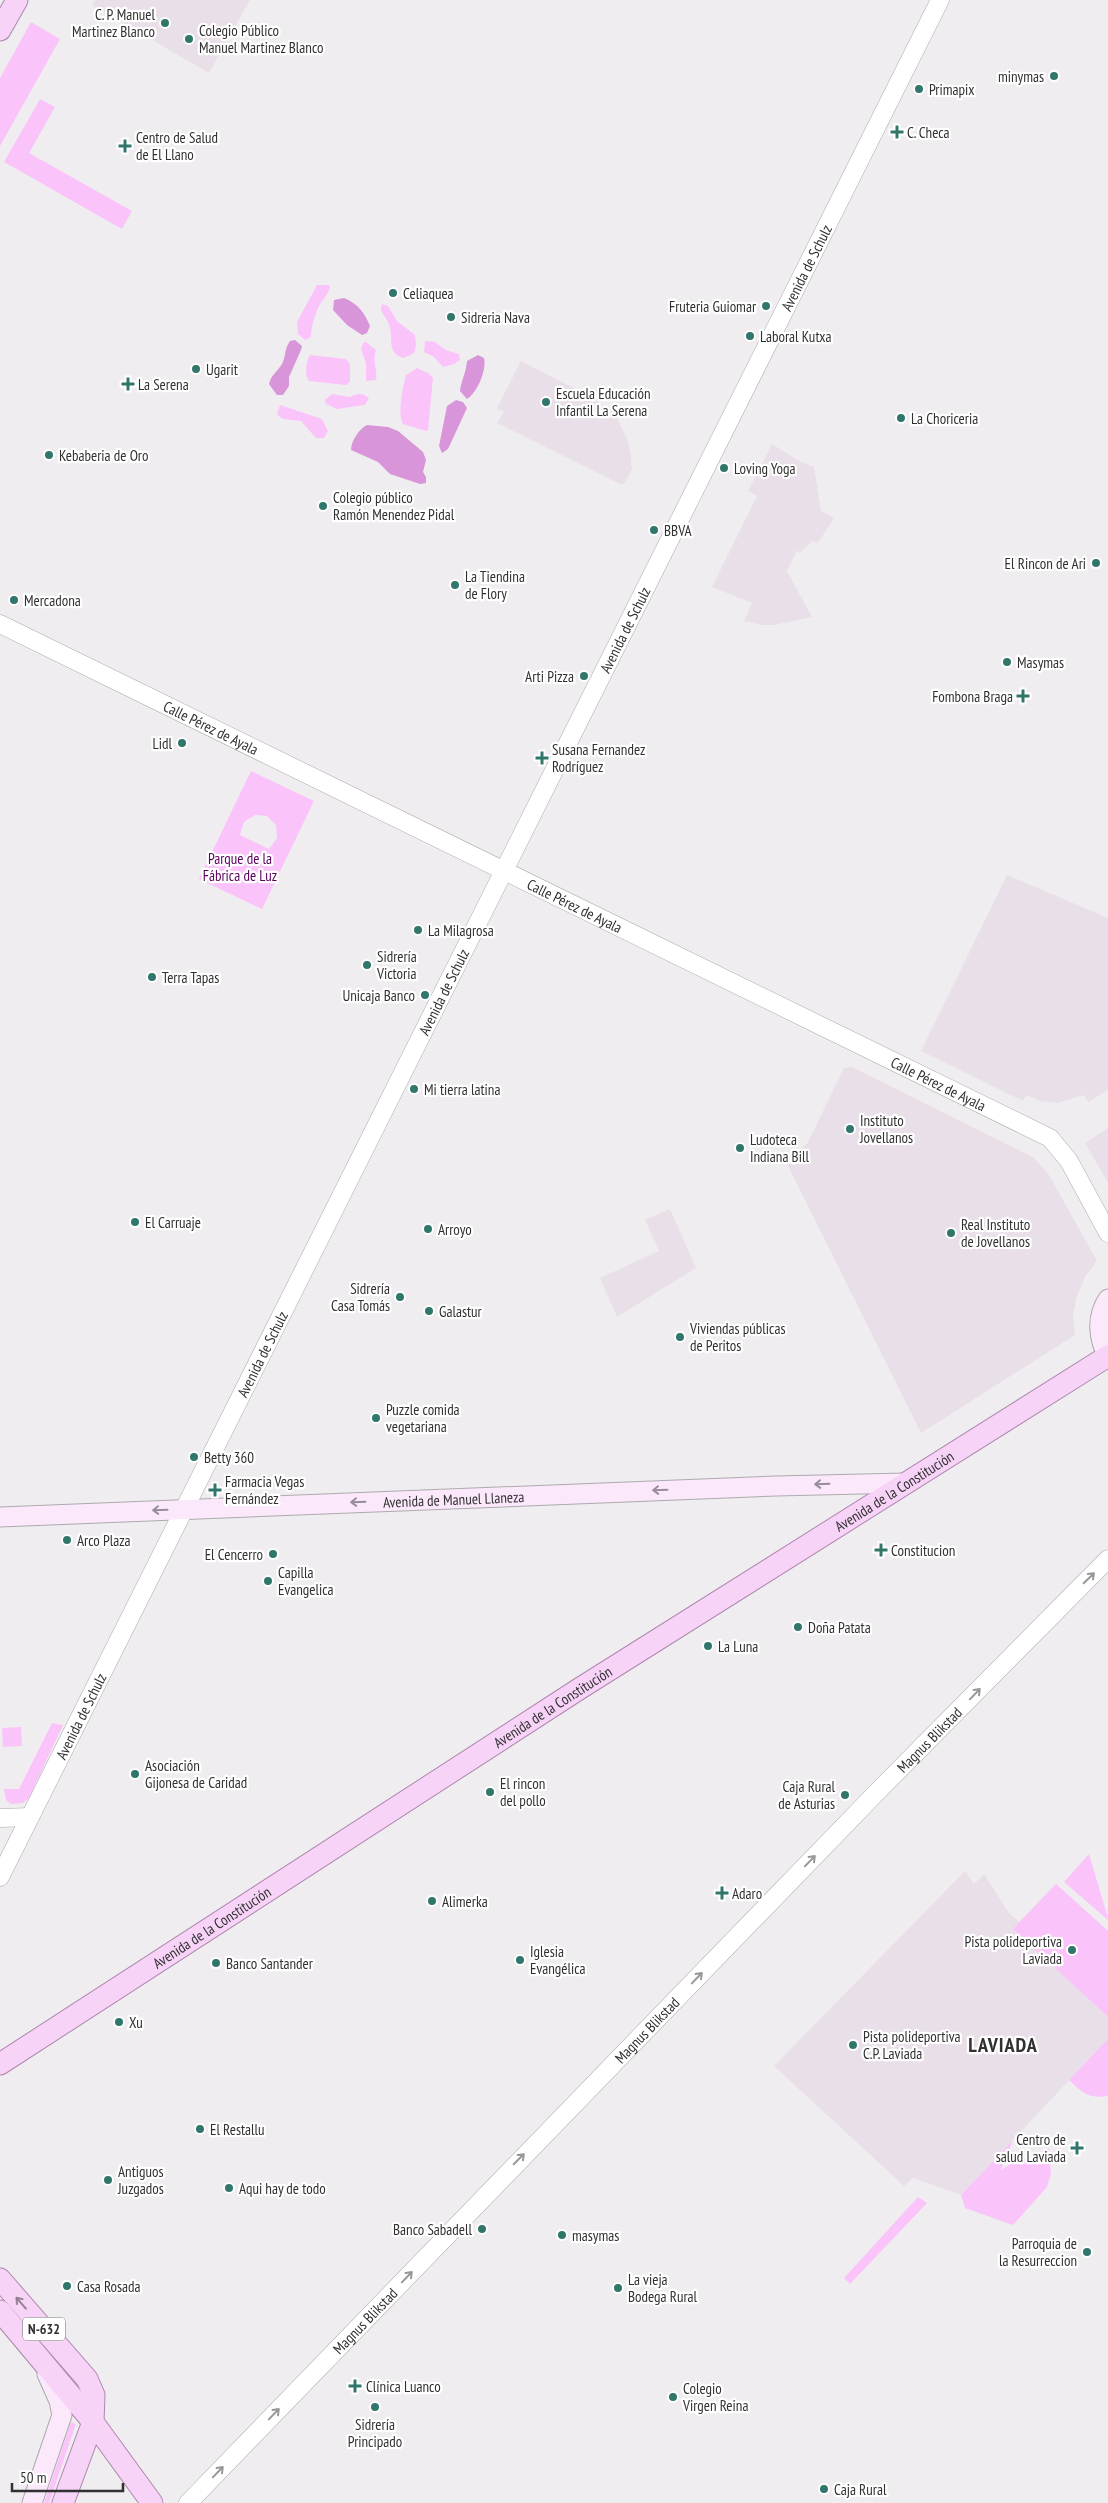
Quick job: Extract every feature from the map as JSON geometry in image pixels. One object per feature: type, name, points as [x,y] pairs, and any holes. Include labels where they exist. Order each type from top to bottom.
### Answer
[{"type":"main road","points":[[0,30],[17,0]]},
{"type":"main road","points":[[1108,1299],[1099,1322],[1100,1341],[1108,1356]]},
{"type":"main road","name":"Avenida de la Constitución","points":[[0,2064],[579,1689],[1108,1356]]},
{"type":"main road","name":"Avenida de Manuel Llaneza","points":[[0,1517],[776,1486],[906,1483]]},
{"type":"main road","name":"N-632","points":[[0,2279],[87,2379],[94,2395],[93,2422]]},
{"type":"main road","name":"N-632","points":[[0,2311],[93,2422]]},
{"type":"main road","points":[[32,2503],[62,2415],[59,2400],[41,2361]]},
{"type":"main road","points":[[63,2503],[93,2422]]},
{"type":"main road","points":[[93,2422],[152,2503]]},
{"type":"street","name":"Avenida de Schulz","points":[[0,1877],[186,1509],[940,0]]},
{"type":"street","name":"Calle Pérez de Ayala","points":[[0,624],[1050,1138],[1069,1161],[1108,1233]]},
{"type":"street","name":"Magnus Blikstad","points":[[188,2503],[872,1797],[1108,1560]]},
{"type":"street","points":[[0,1818],[30,1817]]},
{"type":"shaded area","name":"Colegio Público Manuel Martinez Blanco","points":[[95,0],[250,0],[209,73],[92,5]]},
{"type":"shaded area","points":[[344,298],[357,306],[363,313],[370,326],[367,333],[362,335],[347,325],[333,310],[334,300]]},
{"type":"shaded area","points":[[295,340],[302,346],[301,350],[289,377],[289,386],[283,395],[277,395],[269,384],[282,364],[288,344],[290,341]]},
{"type":"shaded area","points":[[478,355],[484,358],[483,375],[478,387],[467,399],[460,391],[461,384],[467,361]]},
{"type":"shaded area","points":[[521,361],[597,400],[605,409],[612,408],[628,441],[631,466],[633,468],[624,484],[620,484],[497,423],[504,412],[497,408]]},
{"type":"shaded area","points":[[456,400],[463,402],[467,408],[448,449],[442,453],[439,446],[447,406]]},
{"type":"shaded area","points":[[367,425],[388,427],[398,431],[423,452],[426,460],[423,472],[426,477],[426,483],[420,484],[390,474],[378,462],[351,450],[356,436]]},
{"type":"shaded area","points":[[772,444],[801,462],[814,467],[821,511],[834,518],[818,543],[813,541],[799,553],[797,550],[787,571],[812,617],[774,625],[762,625],[744,621],[752,603],[712,587],[757,496],[748,491]]},
{"type":"shaded area","points":[[1007,875],[1108,918],[1108,1090],[1088,1102],[1084,1095],[1057,1103],[1040,1101],[1026,1095],[1023,1101],[921,1051]]},
{"type":"shaded area","name":"Real Instituto de Jovellanos","points":[[852,1067],[1033,1157],[1049,1175],[1097,1261],[1085,1277],[1077,1296],[1073,1315],[1075,1335],[921,1433],[785,1160],[807,1144],[844,1068]]},
{"type":"shaded area","points":[[1108,1128],[1108,1183],[1085,1143]]},
{"type":"shaded area","points":[[670,1209],[696,1268],[617,1317],[600,1278],[659,1251],[645,1220]]},
{"type":"shaded area","points":[[965,1871],[974,1884],[984,1874],[1009,1913],[1019,1922],[1056,1884],[1108,1931],[1108,1970],[1084,1995],[1108,2017],[1108,2039],[961,2195],[913,2178],[904,2186],[774,2066]]},
{"type":"green space","points":[[31,22],[60,39],[0,146],[0,78]]},
{"type":"green space","points":[[40,99],[55,107],[29,153],[132,211],[122,229],[4,162]]},
{"type":"green space","points":[[317,285],[330,285],[326,297],[316,313],[311,337],[305,340],[298,334],[297,322]]},
{"type":"green space","points":[[382,304],[388,306],[397,321],[415,335],[416,346],[414,353],[404,358],[393,350],[389,326],[381,310]]},
{"type":"green space","points":[[425,341],[435,342],[446,350],[459,354],[460,360],[443,367],[434,357],[424,352]]},
{"type":"green space","points":[[366,342],[376,350],[376,380],[366,381],[366,363],[361,349],[363,343]]},
{"type":"green space","points":[[310,355],[346,359],[350,364],[350,382],[346,385],[309,381],[306,375],[306,368]]},
{"type":"green space","points":[[417,368],[428,373],[433,378],[428,430],[426,431],[403,424],[401,420],[401,400],[406,375]]},
{"type":"green space","points":[[332,394],[350,397],[360,394],[369,398],[365,405],[337,409],[326,404],[325,400]]},
{"type":"green space","points":[[280,405],[322,419],[328,431],[324,438],[316,438],[301,421],[279,417],[277,414]]},
{"type":"green space","name":"Parque de la Fábrica de Luz","points":[[251,771],[314,801],[262,909],[199,879]],"holes":[[[255,815],[267,816],[276,825],[277,838],[269,849],[240,835],[244,822]]]},
{"type":"green space","points":[[52,1723],[63,1725],[29,1798],[23,1803],[11,1804],[6,1800],[4,1789],[19,1789]]},
{"type":"green space","points":[[21,1727],[22,1746],[3,1747],[2,1728]]},
{"type":"green space","points":[[1089,1854],[1108,1918],[1108,1920],[1064,1882]]},
{"type":"green space","name":"Pista polideportiva Laviada","points":[[1056,1884],[1108,1931],[1108,2017],[1013,1929]]},
{"type":"green space","points":[[1108,2039],[1108,2096],[1091,2096],[1082,2092],[1069,2080]]},
{"type":"green space","points":[[1013,2140],[1001,2170],[1014,2162],[1049,2149],[1051,2174],[1047,2187],[1013,2225],[965,2208],[961,2195]]},
{"type":"green space","points":[[918,2197],[927,2203],[850,2284],[844,2278]]},
{"type":"green space","points":[[71,2422],[76,2424],[49,2503],[44,2503]]},
{"type":"place","name":"C. P. Manuel Martinez Blanco","points":[[165,23]]},
{"type":"place","name":"Colegio Público Manuel Martinez Blanco","points":[[189,39]]},
{"type":"place","name":"minymas","points":[[1054,76]]},
{"type":"place","name":"Primapix","points":[[919,89]]},
{"type":"place","name":"C. Checa","points":[[897,132]]},
{"type":"place","name":"Centro de Salud de El Llano","points":[[125,146]]},
{"type":"place","name":"Celiaquea","points":[[393,293]]},
{"type":"place","name":"Fruteria Guiomar","points":[[766,306]]},
{"type":"place","name":"Sidreria Nava","points":[[451,317]]},
{"type":"place","name":"Laboral Kutxa","points":[[750,336]]},
{"type":"place","name":"Ugarit","points":[[196,369]]},
{"type":"place","name":"La Serena","points":[[128,384]]},
{"type":"place","name":"Escuela Educación Infantil La Serena","points":[[546,402]]},
{"type":"place","name":"La Choriceria","points":[[901,418]]},
{"type":"place","name":"Kebaberia de Oro","points":[[49,455]]},
{"type":"place","name":"Loving Yoga","points":[[724,468]]},
{"type":"place","name":"Colegio público Ramón Menendez Pidal","points":[[323,506]]},
{"type":"place","name":"BBVA","points":[[654,530]]},
{"type":"place","name":"El Rincon de Ari","points":[[1096,563]]},
{"type":"place","name":"La Tiendina de Flory","points":[[455,585]]},
{"type":"place","name":"Mercadona","points":[[14,600]]},
{"type":"place","name":"Masymas","points":[[1007,662]]},
{"type":"place","name":"Arti Pizza","points":[[584,676]]},
{"type":"place","name":"Fombona Braga","points":[[1023,696]]},
{"type":"place","name":"Lidl","points":[[182,743]]},
{"type":"place","name":"Susana Fernandez Rodríguez","points":[[542,758]]},
{"type":"place","name":"La Milagrosa","points":[[418,930]]},
{"type":"place","name":"Sidrería Victoria","points":[[367,965]]},
{"type":"place","name":"Terra Tapas","points":[[152,977]]},
{"type":"place","name":"Unicaja Banco","points":[[425,995]]},
{"type":"place","name":"Mi tierra latina","points":[[414,1089]]},
{"type":"place","name":"Instituto Jovellanos","points":[[850,1129]]},
{"type":"place","name":"Ludoteca Indiana Bill","points":[[740,1148]]},
{"type":"place","name":"El Carruaje","points":[[135,1222]]},
{"type":"place","name":"Arroyo","points":[[428,1229]]},
{"type":"place","name":"Real Instituto de Jovellanos","points":[[951,1233]]},
{"type":"place","name":"Sidrería Casa Tomás","points":[[400,1297]]},
{"type":"place","name":"Galastur","points":[[429,1311]]},
{"type":"place","name":"Viviendas públicas de Peritos","points":[[680,1337]]},
{"type":"place","name":"Puzzle comida vegetariana","points":[[376,1418]]},
{"type":"place","name":"Betty 360","points":[[194,1457]]},
{"type":"place","name":"Farmacia Vegas Fernández","points":[[215,1490]]},
{"type":"place","name":"Arco Plaza","points":[[67,1540]]},
{"type":"place","name":"Constitucion","points":[[881,1550]]},
{"type":"place","name":"El Cencerro","points":[[273,1554]]},
{"type":"place","name":"Capilla Evangelica","points":[[268,1581]]},
{"type":"place","name":"Doña Patata","points":[[798,1627]]},
{"type":"place","name":"La Luna","points":[[708,1646]]},
{"type":"place","name":"Asociación Gijonesa de Caridad","points":[[135,1774]]},
{"type":"place","name":"El rincon del pollo","points":[[490,1792]]},
{"type":"place","name":"Caja Rural de Asturias","points":[[845,1795]]},
{"type":"place","name":"Adaro","points":[[722,1893]]},
{"type":"place","name":"Alimerka","points":[[432,1901]]},
{"type":"place","name":"Pista polideportiva Laviada","points":[[1072,1950]]},
{"type":"place","name":"Iglesia Evangélica","points":[[520,1960]]},
{"type":"place","name":"Banco Santander","points":[[216,1963]]},
{"type":"place","name":"Xu","points":[[119,2022]]},
{"type":"place","name":"Pista polideportiva C.P. Laviada","points":[[853,2045]]},
{"type":"place","name":"El Restallu","points":[[200,2129]]},
{"type":"place","name":"Centro de salud Laviada","points":[[1077,2148]]},
{"type":"place","name":"Antiguos Juzgados","points":[[108,2180]]},
{"type":"place","name":"Aqui hay de todo","points":[[229,2188]]},
{"type":"place","name":"Banco Sabadell","points":[[482,2229]]},
{"type":"place","name":"masymas","points":[[562,2235]]},
{"type":"place","name":"Parroquia de la Resurreccion","points":[[1087,2252]]},
{"type":"place","name":"Casa Rosada","points":[[67,2286]]},
{"type":"place","name":"La vieja Bodega Rural","points":[[618,2288]]},
{"type":"place","name":"Clínica Luanco","points":[[355,2386]]},
{"type":"place","name":"Colegio Virgen Reina","points":[[673,2397]]},
{"type":"place","name":"Sidrería Principado","points":[[375,2407]]},
{"type":"place","name":"Caja Rural","points":[[824,2489]]},
{"type":"district","name":"LAVIADA","points":[[1003,2045]]}]
